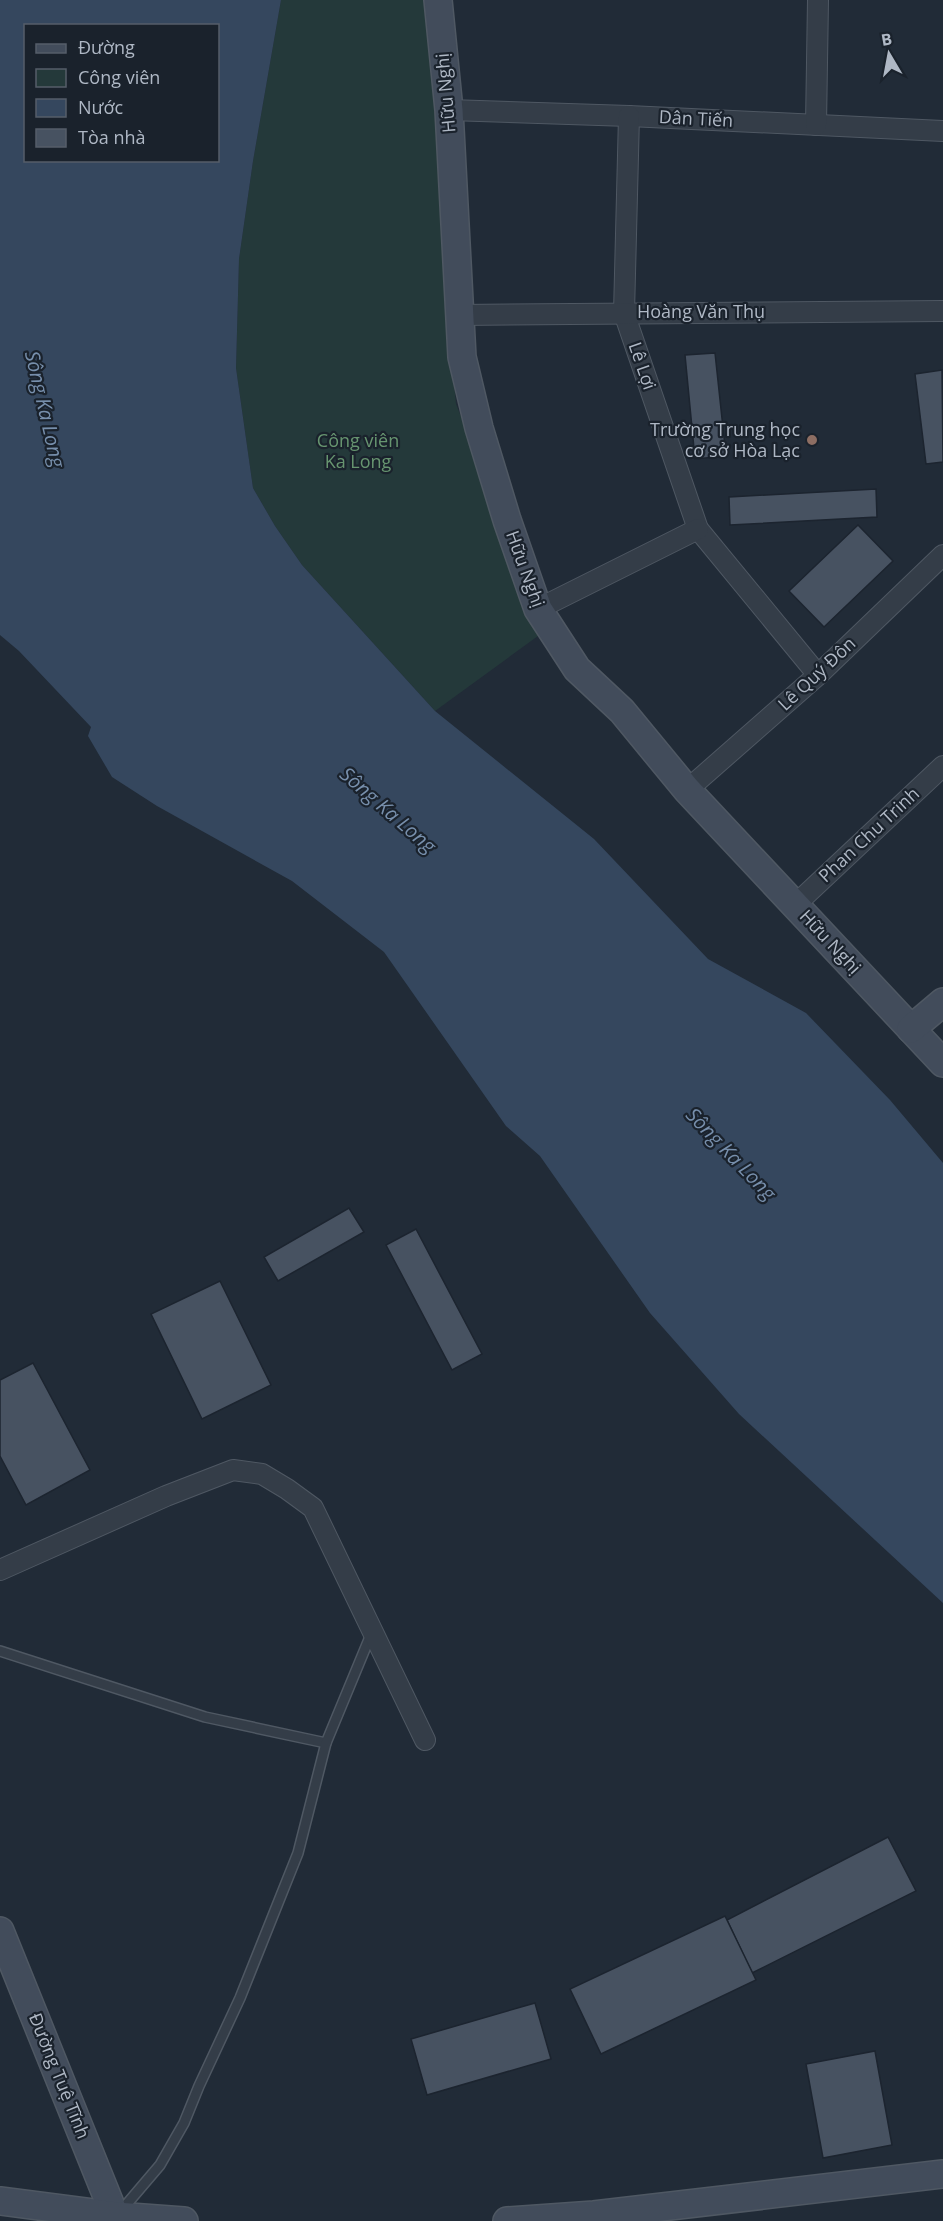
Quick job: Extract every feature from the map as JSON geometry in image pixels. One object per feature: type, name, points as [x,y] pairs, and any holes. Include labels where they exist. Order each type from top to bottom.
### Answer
[{"type":"street","name":"Hữu Nghị","points":[[438,0],[449,110],[462,357],[479,428],[507,520],[538,609],[577,669],[622,711],[687,790],[943,1063]]},
{"type":"street","points":[[816,125],[818,0]]},
{"type":"street","name":"Dân Tiến","points":[[449,110],[943,131]]},
{"type":"street","name":"Lê Lợi","points":[[629,116],[624,313],[698,529],[818,675]]},
{"type":"street","name":"Hoàng Văn Thụ","points":[[459,315],[943,311]]},
{"type":"street","points":[[538,609],[698,529]]},
{"type":"street","name":"Lê Quý Đôn","points":[[687,790],[818,675],[943,555]]},
{"type":"street","name":"Phan Chu Trinh","points":[[795,905],[943,766]]},
{"type":"street","points":[[911,1029],[943,1002]]},
{"type":"street","points":[[0,1570],[166,1496],[233,1470],[262,1474],[313,1508],[425,1740]]},
{"type":"street","name":"Đường Tuệ Tĩnh","points":[[0,1931],[5,1959],[117,2218]]},
{"type":"street","points":[[507,2221],[594,2215],[943,2174]]},
{"type":"street","points":[[0,2201],[117,2218],[184,2221]]},
{"type":"lane","points":[[117,2218],[160,2165],[178,2134],[240,1998],[298,1853],[326,1743],[373,1632]]},
{"type":"lane","points":[[0,1651],[205,1717],[326,1743]]},
{"type":"green space","name":"Công viên Ka Long","points":[[281,0],[446,0],[450,341],[456,404],[502,520],[549,628],[435,711],[302,565],[275,526],[253,488],[236,368],[239,259],[253,161]]},
{"type":"water","name":"Sông Ka Long","points":[[0,0],[281,0],[253,161],[239,259],[236,368],[253,488],[275,526],[302,565],[435,711],[594,839],[708,959],[806,1013],[890,1100],[943,1163],[943,1603],[739,1414],[650,1313],[540,1156],[506,1126],[384,952],[292,881],[157,806],[112,777],[88,736],[91,727],[19,651],[0,635]]},
{"type":"building","points":[[715,353],[726,456],[695,459],[685,355]]},
{"type":"building","points":[[942,370],[943,462],[926,464],[915,374]]},
{"type":"building","points":[[876,489],[877,517],[730,525],[729,497]]},
{"type":"building","points":[[858,525],[893,561],[824,627],[789,591]]},
{"type":"building","points":[[349,1208],[364,1232],[278,1281],[264,1257]]},
{"type":"building","points":[[416,1229],[482,1354],[452,1370],[386,1245]]},
{"type":"building","points":[[220,1281],[271,1385],[202,1419],[151,1314]]},
{"type":"building","points":[[33,1363],[90,1470],[26,1505],[0,1456],[0,1380]]},
{"type":"building","points":[[888,1837],[916,1891],[752,1973],[727,1920]]},
{"type":"building","points":[[725,1916],[756,1980],[601,2054],[570,1989]]},
{"type":"building","points":[[535,2003],[551,2059],[427,2095],[411,2039]]},
{"type":"building","points":[[875,2051],[892,2145],[823,2158],[806,2064]]},
{"type":"place","name":"Trường Trung học cơ sở Hòa Lạc","points":[[812,440]]}]
